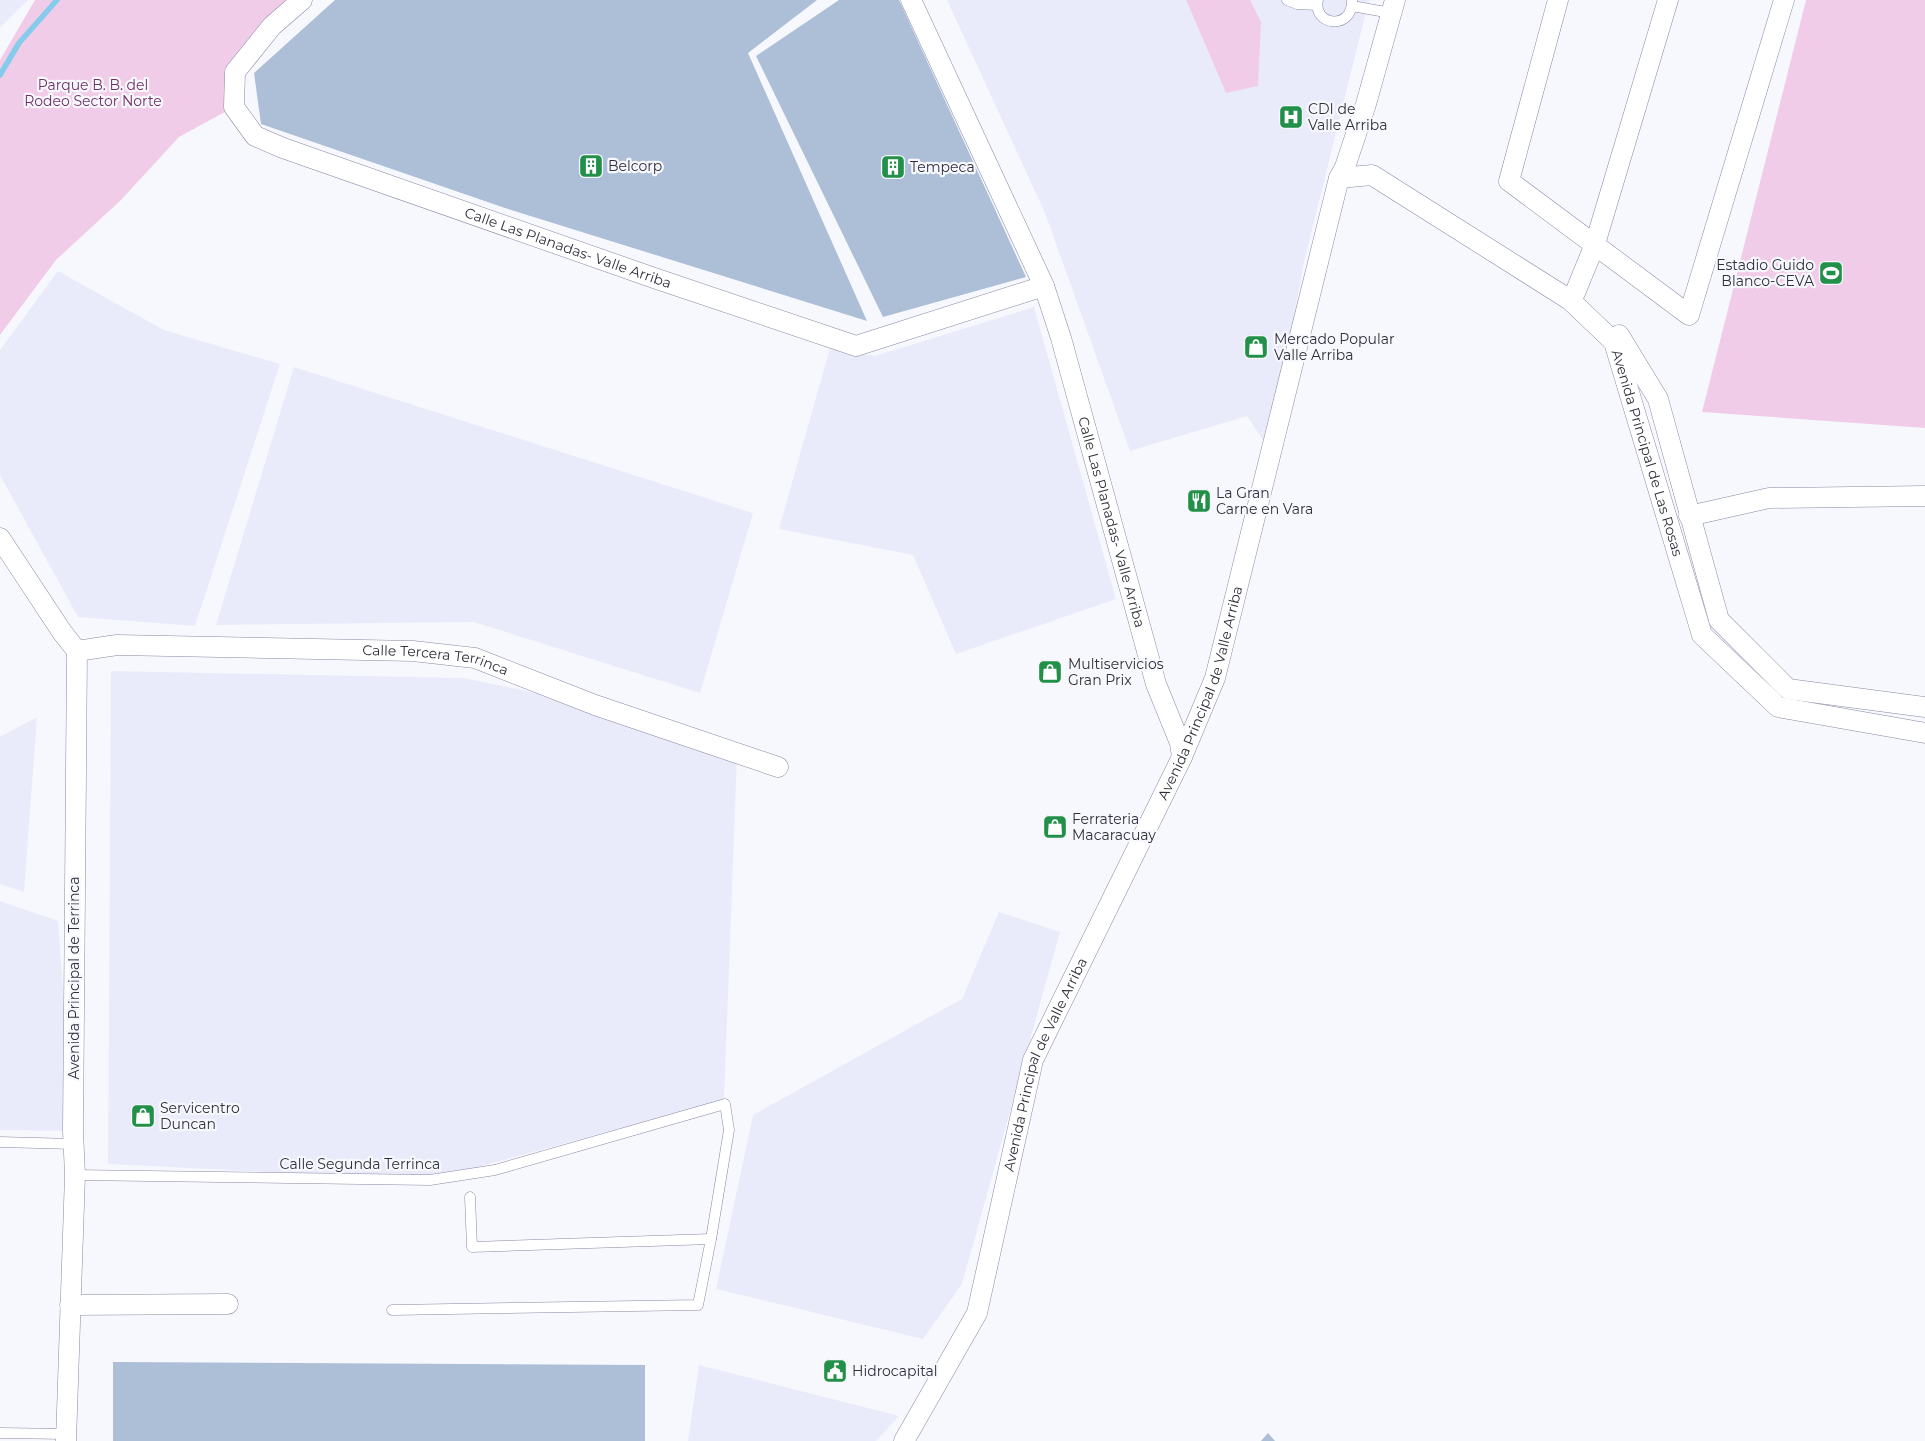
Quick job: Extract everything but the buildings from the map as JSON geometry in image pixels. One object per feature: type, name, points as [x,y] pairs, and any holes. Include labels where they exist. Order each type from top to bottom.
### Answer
[{"type":"street","name":"Calle Las Planadas- Valle Arriba","points":[[302,0],[272,26],[235,72],[234,107],[255,136],[283,148],[657,279],[856,346],[1044,286]]},
{"type":"street","name":"Calle Las Planadas- Valle Arriba","points":[[911,0],[1044,286],[1063,347],[1156,684],[1180,743],[1182,757]]},
{"type":"street","points":[[1558,0],[1509,181],[1689,315],[1784,0]]},
{"type":"street","points":[[1575,293],[1595,244],[1668,0]]},
{"type":"street","name":"Avenida Principal de Valle Arriba","points":[[904,1441],[978,1313],[1033,1060],[1182,757],[1215,678],[1342,172],[1366,104],[1393,7]]},
{"type":"street","points":[[1342,172],[1373,166],[1410,186],[1526,258],[1575,293],[1620,337],[1658,399],[1719,620],[1788,689],[1925,706]]},
{"type":"street","name":"Avenida Principal de Las Rosas","points":[[1342,172],[1372,175],[1570,300],[1614,342],[1702,635],[1778,707],[1925,733]]},
{"type":"street","points":[[1689,516],[1770,498],[1925,496]]},
{"type":"street","points":[[0,538],[62,632],[77,651]]},
{"type":"street","name":"Calle Tercera Terrinca","points":[[77,651],[117,645],[413,651],[475,658],[595,705],[778,767]]},
{"type":"street","name":"Avenida Principal de Terrinca","points":[[66,1438],[75,1175],[77,651]]},
{"type":"street","points":[[70,1304],[228,1304]]},
{"type":"lane","points":[[1287,0],[1298,4],[1317,2],[1322,17],[1334,22],[1346,18],[1352,3],[1393,7]]},
{"type":"lane","name":"Calle Segunda Terrinca","points":[[75,1175],[430,1180],[495,1170],[725,1104],[729,1130],[711,1238]]},
{"type":"lane","points":[[0,1142],[74,1144]]},
{"type":"lane","points":[[392,1310],[698,1305],[711,1238],[472,1247],[470,1197]]},
{"type":"lane","points":[[0,1433],[66,1438]]},
{"type":"shaded area","points":[[0,0],[28,0],[0,28]]},
{"type":"shaded area","points":[[947,0],[1186,0],[1226,93],[1249,0],[1369,0],[1304,262],[1270,451],[1247,416],[1130,451],[1045,213]]},
{"type":"shaded area","points":[[58,271],[164,330],[280,364],[195,626],[78,617],[0,475],[0,350]]},
{"type":"shaded area","points":[[1034,307],[1116,599],[956,654],[913,555],[779,529],[830,348],[875,356]]},
{"type":"shaded area","points":[[294,367],[753,513],[700,693],[474,622],[216,625]]},
{"type":"shaded area","points":[[111,671],[463,678],[595,705],[737,757],[724,1100],[430,1180],[108,1164]]},
{"type":"shaded area","points":[[37,717],[24,892],[0,884],[0,737]]},
{"type":"shaded area","points":[[0,901],[58,921],[73,1131],[0,1130]]},
{"type":"shaded area","points":[[999,912],[1060,932],[962,1284],[923,1339],[716,1289],[753,1115],[962,999]]},
{"type":"shaded area","points":[[699,1365],[899,1416],[876,1441],[688,1441]]},
{"type":"green space","name":"Parque B. B. del Rodeo Sector Norte","points":[[35,0],[304,0],[235,72],[234,107],[179,137],[121,200],[56,260],[0,335],[0,60]]},
{"type":"green space","points":[[1186,0],[1250,0],[1261,22],[1258,86],[1226,93]]},
{"type":"green space","name":"Estadio Guido Blanco-CEVA","points":[[1806,0],[1925,0],[1925,428],[1702,412]]},
{"type":"waterway","points":[[0,75],[19,43],[57,0]]},
{"type":"place","name":"CDI de Valle Arriba","points":[[1291,117]]},
{"type":"place","name":"Belcorp","points":[[591,166]]},
{"type":"place","name":"Tempeca","points":[[893,167]]},
{"type":"place","name":"Estadio Guido Blanco-CEVA","points":[[1831,273]]},
{"type":"place","name":"Mercado Popular Valle Arriba","points":[[1256,347]]},
{"type":"place","name":"La Gran Carne en Vara","points":[[1199,501]]},
{"type":"place","name":"Multiservicios Gran Prix","points":[[1050,672]]},
{"type":"place","name":"Ferrateria Macaracuay","points":[[1055,827]]},
{"type":"place","name":"Servicentro Duncan","points":[[143,1116]]},
{"type":"place","name":"Hidrocapital","points":[[835,1371]]}]
